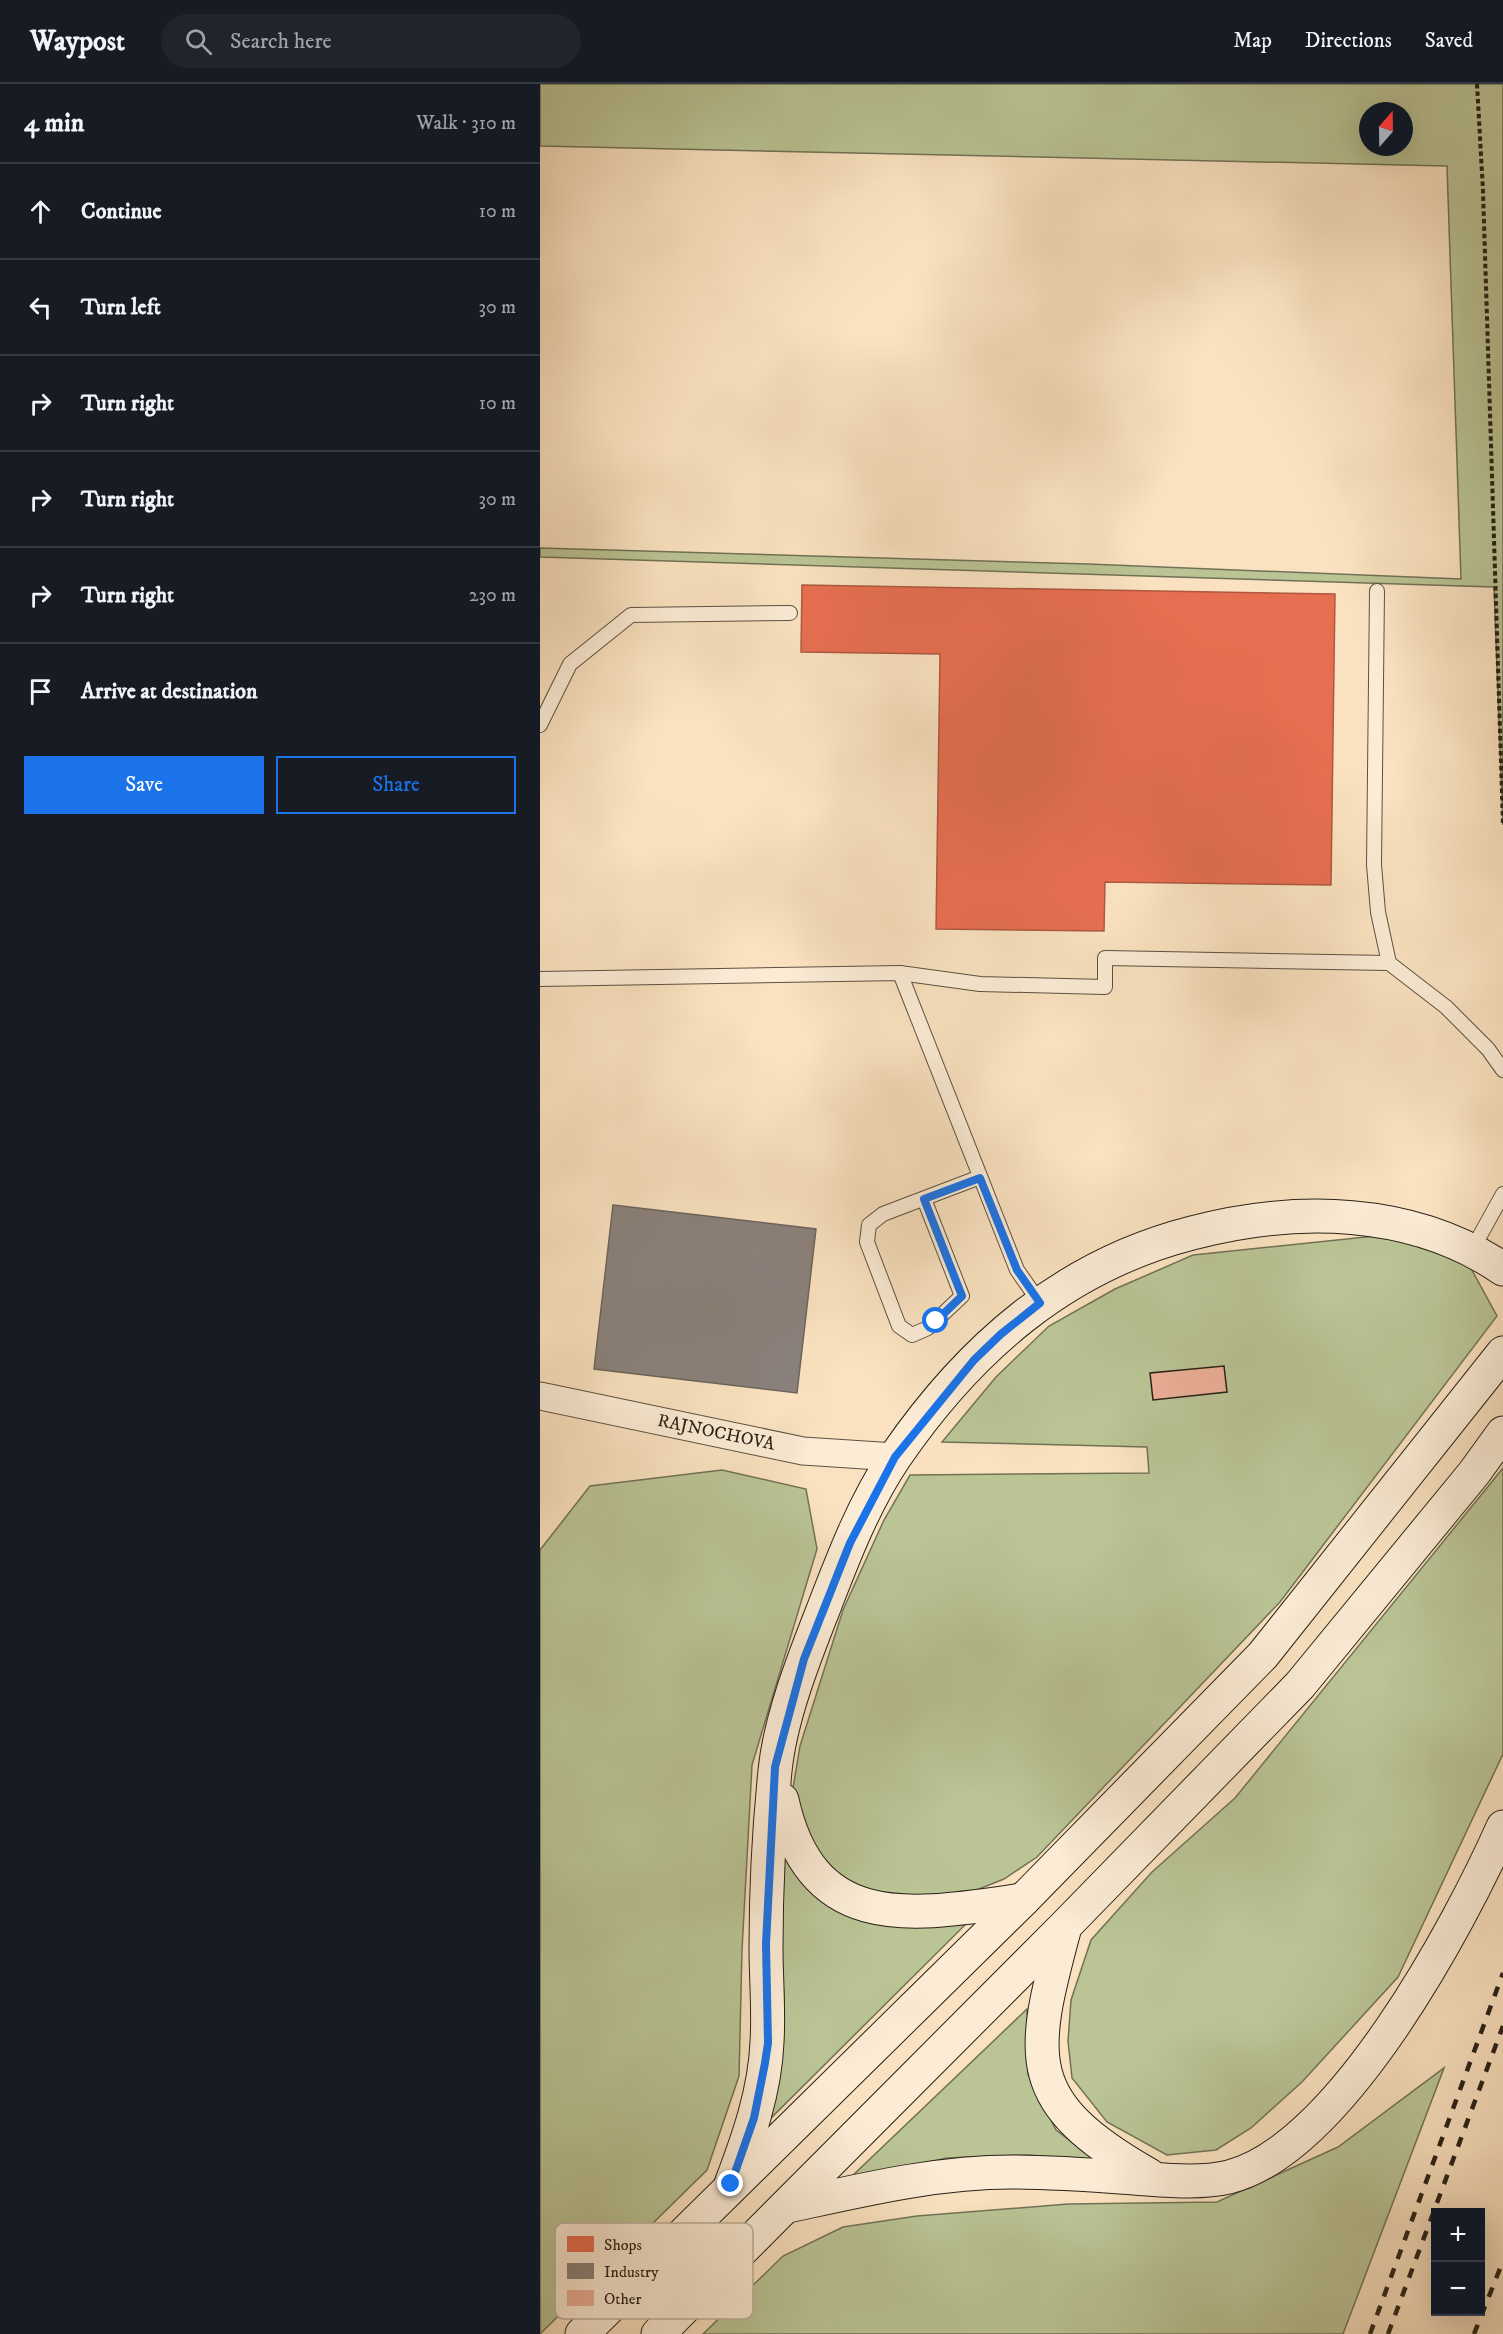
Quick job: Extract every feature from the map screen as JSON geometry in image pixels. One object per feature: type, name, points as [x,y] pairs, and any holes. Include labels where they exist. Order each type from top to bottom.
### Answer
[{"type":"main road","points":[[731,2184],[759,2100],[768,2043],[766,1944],[775,1767],[795,1691],[816,1628],[850,1543],[895,1457],[974,1360],[1001,1334],[1040,1303],[1106,1262],[1142,1247],[1220,1226],[1316,1216],[1362,1218],[1425,1232],[1472,1250],[1503,1269]]},
{"type":"main road","points":[[692,2223],[1023,1900],[1263,1655],[1503,1353]]},
{"type":"main road","points":[[753,2240],[1065,1926],[1299,1685],[1474,1473],[1503,1433]]},
{"type":"main road","points":[[775,1767],[786,1820],[800,1854],[816,1875],[848,1899],[881,1910],[921,1912],[1023,1900]]},
{"type":"main road","points":[[788,2206],[889,2184],[955,2175],[1040,2172],[1156,2179],[1222,2178],[1246,2171],[1305,2131],[1364,2067],[1417,1989],[1474,1887],[1503,1827]]},
{"type":"main road","points":[[1065,1926],[1044,2015],[1041,2058],[1046,2078],[1059,2104],[1082,2131],[1108,2151],[1156,2179]]},
{"type":"main road","points":[[582,2334],[597,2319]]},
{"type":"main road","points":[[658,2334],[673,2319]]},
{"type":"street","name":"RAJNOCHOVA","points":[[540,1396],[803,1451],[895,1457]]},
{"type":"lane","points":[[1377,591],[1374,865],[1378,912],[1389,963]]},
{"type":"lane","points":[[540,725],[570,664],[632,615],[790,613]]},
{"type":"lane","points":[[540,979],[900,973],[981,984],[1105,987],[1105,958],[1389,963],[1446,1007],[1488,1049],[1503,1070]]},
{"type":"lane","points":[[900,973],[1017,1270],[1040,1303]]},
{"type":"lane","points":[[924,1199],[962,1296],[928,1329],[912,1335],[899,1326],[866,1236],[869,1226],[877,1217],[924,1199],[980,1178]]},
{"type":"lane","points":[[1472,1250],[1503,1194]]},
{"type":"path","points":[[1477,84],[1483,191],[1503,825]]},
{"type":"green space","points":[[540,84],[1503,84],[1503,825],[1494,587],[540,557],[540,548],[1088,564],[1461,579],[1447,166],[540,146]]},
{"type":"green space","points":[[1385,1235],[1468,1263],[1497,1316],[1280,1602],[1037,1857],[1004,1879],[969,1893],[905,1896],[878,1894],[855,1885],[838,1874],[813,1848],[792,1794],[800,1746],[843,1610],[884,1520],[910,1475],[1149,1473],[1147,1447],[942,1442],[996,1377],[1049,1326],[1115,1289],[1193,1255]]},
{"type":"green space","points":[[1503,1468],[1503,1754],[1398,1977],[1302,2082],[1251,2128],[1216,2150],[1167,2155],[1107,2122],[1072,2078],[1068,2041],[1071,2000],[1091,1940],[1152,1872],[1235,1798]]},
{"type":"green space","points":[[722,1470],[806,1489],[817,1549],[752,1765],[742,1950],[739,2076],[707,2170],[653,2223],[555,2223],[555,2319],[540,2334],[540,1550],[590,1486]]},
{"type":"green space","points":[[781,1851],[819,1900],[870,1920],[965,1925],[771,2118],[779,2069],[784,1996],[779,1932]]},
{"type":"green space","points":[[1027,2009],[1028,2074],[1056,2130],[1097,2161],[1028,2155],[947,2158],[848,2180]]},
{"type":"green space","points":[[1444,2068],[1343,2334],[703,2334],[718,2319],[753,2319],[753,2285],[783,2256],[843,2227],[917,2216],[1068,2204],[1217,2202],[1338,2147]]},
{"type":"building: Shops","points":[[802,585],[1335,594],[1331,885],[1105,882],[1104,931],[936,929],[940,654],[801,652]]},
{"type":"building: Industry","points":[[613,1205],[816,1229],[797,1393],[594,1369]]},
{"type":"building: Other","points":[[1224,1366],[1227,1392],[1153,1400],[1150,1373]]},
{"type":"railway","points":[[1370,2334],[1503,1973]]},
{"type":"railway","points":[[1388,2334],[1503,2026]]},
{"type":"railway","points":[[1474,2334],[1503,2261]]},
{"type":"route","points":[[731,2184],[759,2100],[768,2043],[766,1944],[775,1767],[804,1659],[850,1543],[877,1487],[895,1457],[974,1360],[1001,1334],[1040,1303],[1017,1270],[980,1178],[924,1199],[962,1296],[936,1321]]}]
